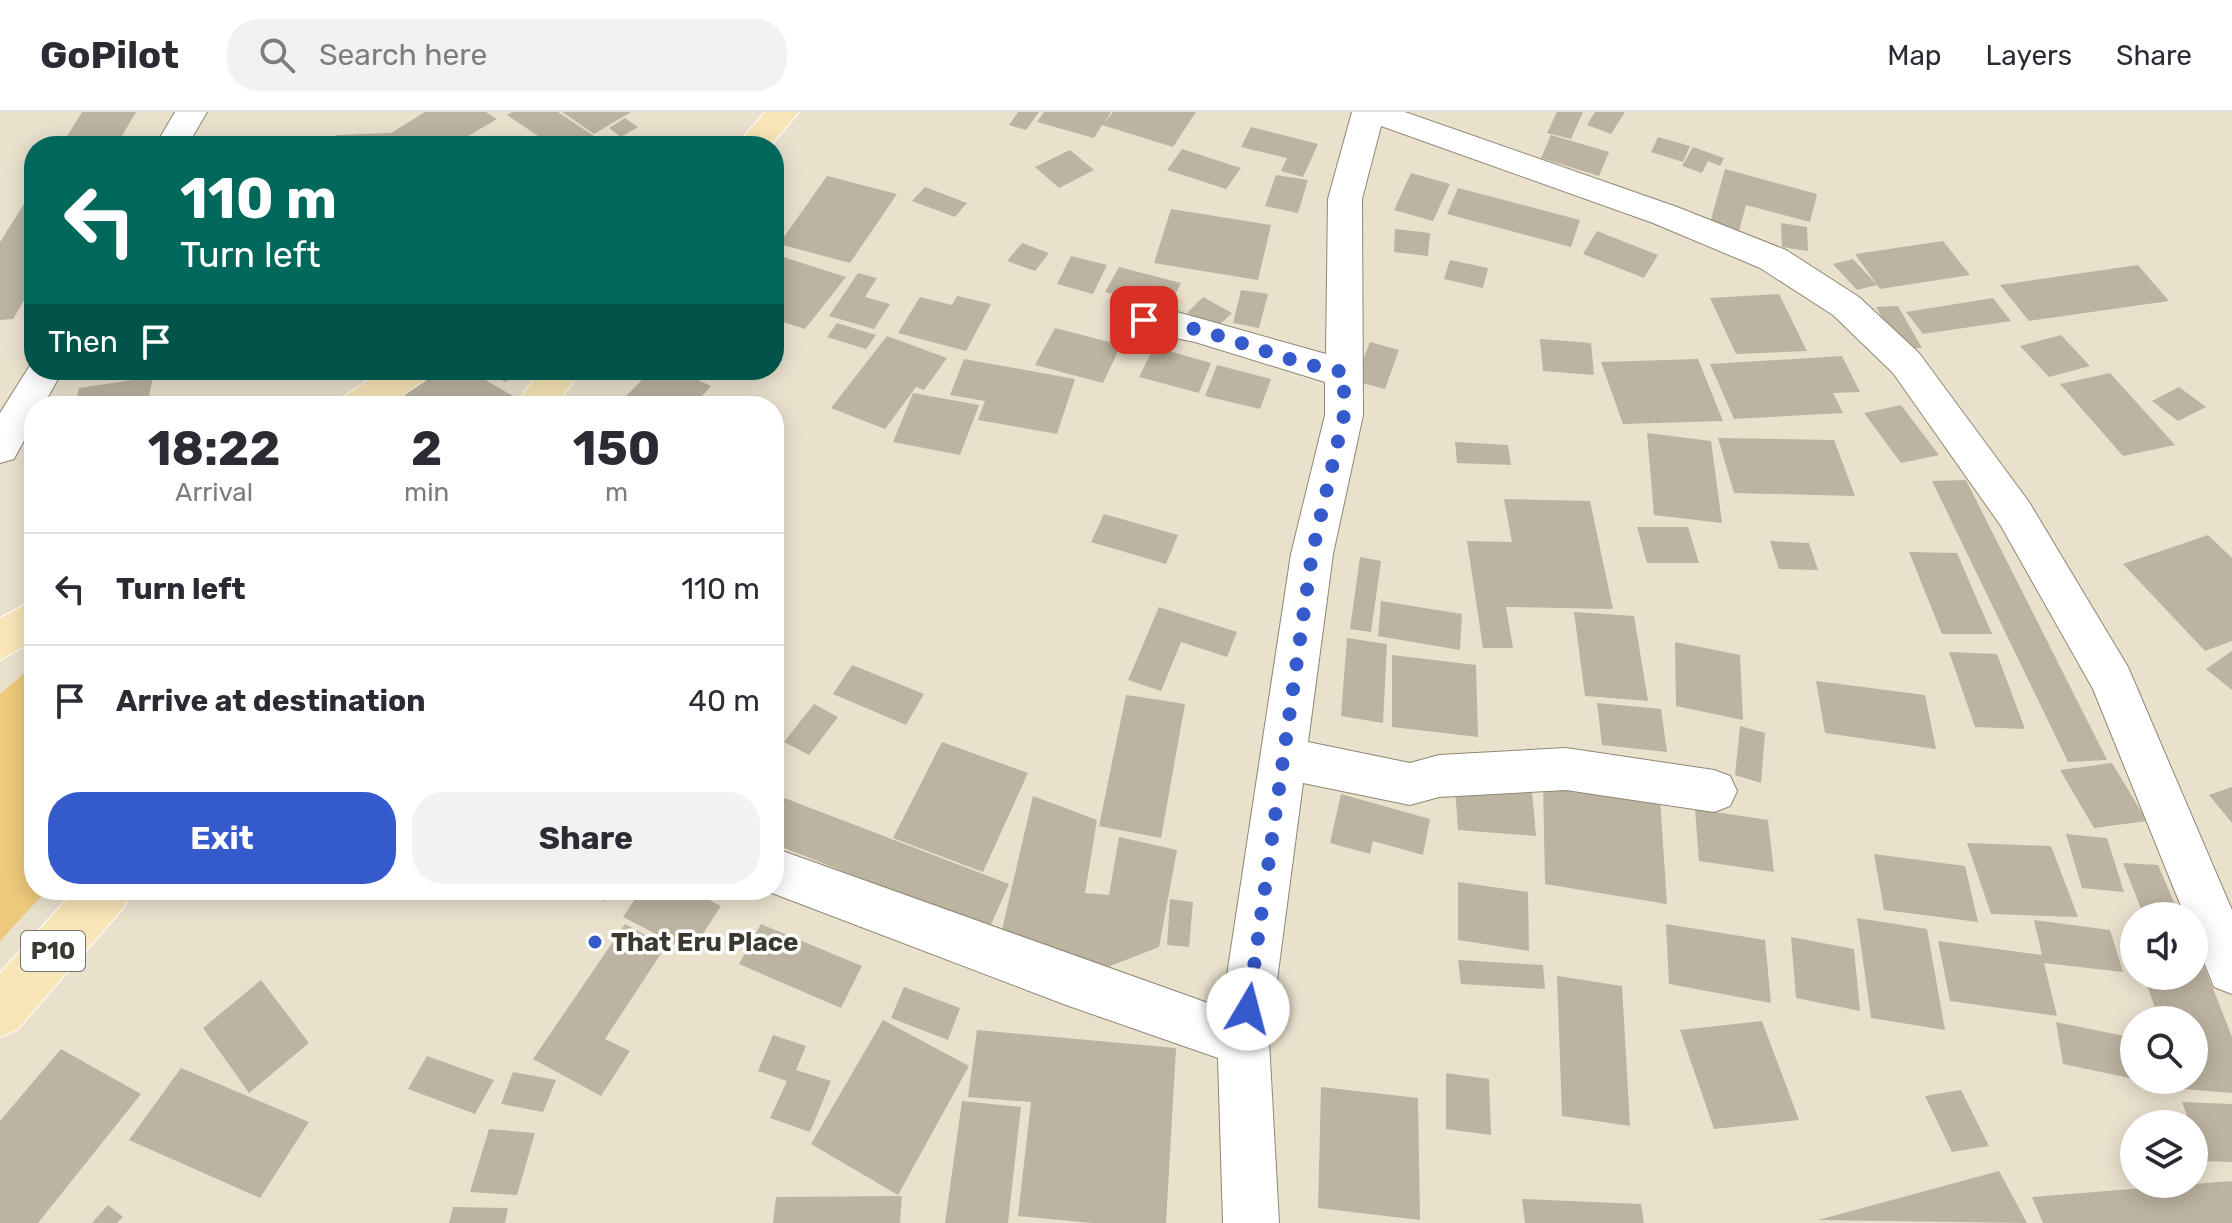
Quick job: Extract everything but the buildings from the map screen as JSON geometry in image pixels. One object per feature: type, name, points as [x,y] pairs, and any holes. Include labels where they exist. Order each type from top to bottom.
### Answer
[{"type":"main road","points":[[761,136],[783,112]]},
{"type":"main road","points":[[373,396],[397,380]]},
{"type":"main road","points":[[541,396],[555,380]]},
{"type":"main road","points":[[0,641],[24,625]]},
{"type":"main road","name":"P10","points":[[0,1011],[98,900]]},
{"type":"street","points":[[177,136],[191,112]]},
{"type":"street","points":[[1251,1223],[1243,1041],[1312,554],[1344,415],[1345,199],[1370,112],[1665,215],[1773,259],[1846,306],[1906,363],[2015,514],[2112,681],[2232,969]]},
{"type":"street","points":[[1144,320],[1177,323],[1301,365],[1344,372]]},
{"type":"street","points":[[0,448],[25,380]]},
{"type":"street","points":[[1283,758],[1410,784],[1439,776],[1566,769],[1714,791]]},
{"type":"street","points":[[784,875],[1066,980],[1243,1041]]},
{"type":"shaded area","points":[[24,674],[24,900],[38,900],[0,941],[0,694]]},
{"type":"place","name":"That Eru Place","points":[[595,942]]},
{"type":"route","points":[[1144,320],[1177,323],[1301,365],[1344,372],[1344,415],[1312,554],[1248,1009]]}]
